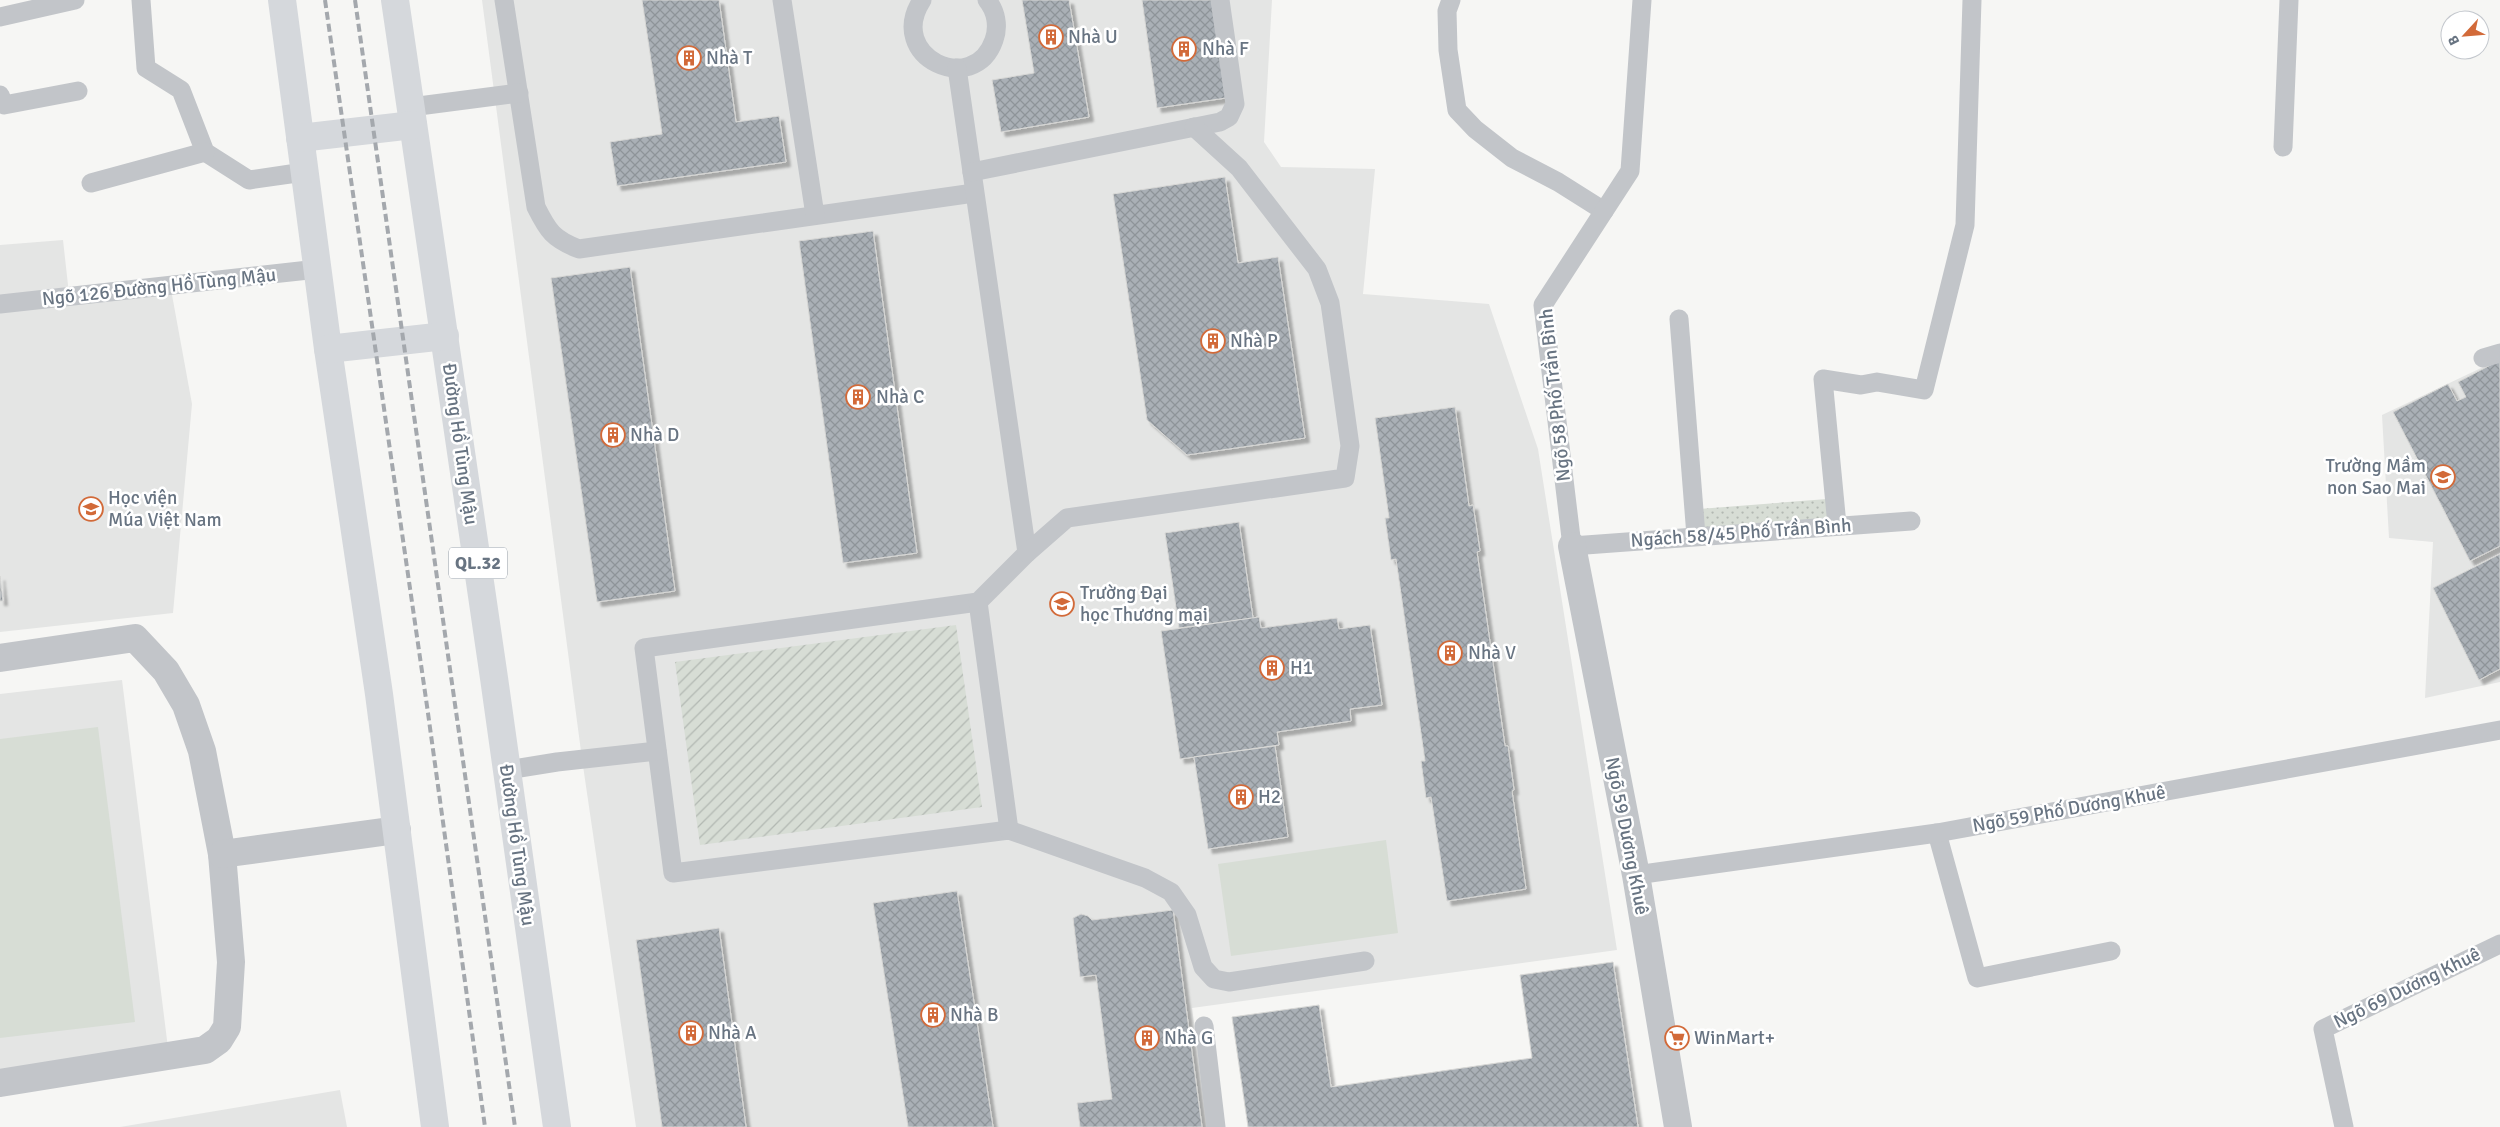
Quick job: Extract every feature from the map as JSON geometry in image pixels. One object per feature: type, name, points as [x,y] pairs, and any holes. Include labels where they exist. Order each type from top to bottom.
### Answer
[{"type":"highway","points":[[282,0],[328,349],[397,830],[435,1127]]},
{"type":"highway","name":"Đường Hồ Tùng Mậu","points":[[395,0],[557,1127]]},
{"type":"highway","points":[[300,138],[412,116]]},
{"type":"highway","points":[[328,349],[444,336]]},
{"type":"street","name":"Ngõ 59 Dương Khuê","points":[[1572,546],[1636,875],[1678,1127]]},
{"type":"street","points":[[0,658],[136,638],[166,671],[186,705],[202,751],[222,854],[231,962],[227,1027],[219,1040],[205,1050],[0,1083]]},
{"type":"street","points":[[222,854],[397,830]]},
{"type":"lane","points":[[0,17],[75,0]]},
{"type":"lane","points":[[142,0],[146,68],[181,90],[205,152],[250,180],[304,172]]},
{"type":"lane","points":[[504,0],[536,207],[546,226],[560,242],[579,249],[974,193]]},
{"type":"lane","points":[[782,0],[815,215]]},
{"type":"lane","points":[[922,0],[915,13],[912,27],[915,40],[921,52],[931,61],[943,67],[957,68],[971,65],[982,58],[992,47],[996,33],[996,19],[987,0]]},
{"type":"lane","points":[[972,172],[1220,122],[1229,117],[1234,104],[1220,0]]},
{"type":"lane","points":[[1451,0],[1447,11],[1448,50],[1456,110],[1475,129],[1512,158],[1558,182],[1604,211]]},
{"type":"lane","name":"Ngõ 58 Phố Trần Bình","points":[[1572,546],[1543,305],[1630,171],[1642,0]]},
{"type":"lane","points":[[1837,526],[1823,379],[1861,385],[1877,382],[1924,390],[1965,225],[1972,0]]},
{"type":"lane","points":[[2283,147],[2289,0]]},
{"type":"lane","points":[[957,68],[1027,553]]},
{"type":"lane","points":[[1,102],[78,91]]},
{"type":"lane","points":[[412,116],[519,93]]},
{"type":"lane","points":[[1194,127],[1239,168],[1317,269],[1330,303],[1349,436],[1350,446],[1345,478],[1067,518],[1027,553],[978,602],[644,648],[673,873],[1009,830],[1145,878],[1171,892],[1187,915],[1203,967],[1214,979],[1229,982],[1366,961]]},
{"type":"lane","points":[[91,182],[205,152]]},
{"type":"lane","name":"Ngõ 126 Đường Hồ Tùng Mậu","points":[[0,304],[318,270]]},
{"type":"lane","points":[[1679,319],[1696,536]]},
{"type":"lane","name":"Ngách 58/45 Phố Trần Bình","points":[[1572,546],[1911,521]]},
{"type":"lane","points":[[978,602],[1009,830]]},
{"type":"lane","name":"Ngõ 59 Phố Dương Khuê","points":[[1636,875],[1937,833],[2500,730]]},
{"type":"lane","points":[[507,770],[657,750]]},
{"type":"lane","points":[[1937,833],[1977,978],[2111,951]]},
{"type":"lane","name":"Ngõ 69 Dương Khuê","points":[[2344,1127],[2323,1029],[2500,944]]},
{"type":"lane","points":[[1204,1026],[1216,1127]]},
{"type":"shaded area","name":"Trường Đại học Thương mại","points":[[482,0],[1272,0],[1264,142],[1281,167],[1375,169],[1363,294],[1489,304],[1538,449],[1617,950],[1192,1008],[1208,1127],[636,1127],[582,759]]},
{"type":"shaded area","name":"Học viện Múa Việt Nam","points":[[63,240],[69,294],[170,284],[192,404],[173,613],[0,632],[0,245]]},
{"type":"shaded area","name":"Trường Mầm non Sao Mai","points":[[2500,359],[2500,682],[2425,698],[2433,542],[2389,538],[2382,415]]},
{"type":"shaded area","points":[[1827,499],[1829,521],[1701,531],[1699,509]]},
{"type":"shaded area","points":[[956,625],[982,807],[700,845],[675,662]]},
{"type":"shaded area","points":[[122,680],[168,1048],[0,1071],[0,694]]},
{"type":"shaded area","points":[[98,727],[135,1022],[0,1038],[0,739]]},
{"type":"shaded area","points":[[1386,840],[1398,933],[1231,956],[1218,864]]},
{"type":"shaded area","points":[[340,1090],[347,1127],[120,1127]]},
{"type":"building","name":"Nhà T","points":[[642,0],[719,0],[736,122],[779,116],[786,162],[617,186],[610,142],[662,134]]},
{"type":"building","name":"Nhà U","points":[[1022,0],[1069,0],[1089,117],[1001,132],[992,80],[1034,73]]},
{"type":"building","name":"Nhà F","points":[[1142,0],[1212,0],[1226,98],[1157,108]]},
{"type":"building","name":"Nhà P","points":[[1225,177],[1238,263],[1278,257],[1305,438],[1187,455],[1147,420],[1113,194]]},
{"type":"building","name":"Nhà C","points":[[873,231],[917,553],[843,563],[799,241]]},
{"type":"building","name":"Nhà D","points":[[630,267],[675,591],[597,602],[551,278]]},
{"type":"building","points":[[2500,360],[2500,546],[2470,561],[2393,412],[2448,384],[2457,401],[2466,397],[2458,382]]},
{"type":"building","name":"Nhà V","points":[[1455,407],[1469,506],[1473,505],[1480,551],[1477,552],[1505,746],[1508,746],[1514,790],[1512,791],[1526,889],[1447,901],[1431,797],[1426,798],[1421,761],[1425,761],[1396,559],[1391,560],[1385,518],[1389,518],[1375,418]]},
{"type":"building","points":[[1239,522],[1253,618],[1179,628],[1165,533]]},
{"type":"building","points":[[2500,554],[2500,669],[2479,680],[2433,588]]},
{"type":"building","points":[[0,576],[3,601],[0,601]]},
{"type":"building","name":"H1","points":[[1259,617],[1261,628],[1337,618],[1339,629],[1370,625],[1382,705],[1350,709],[1351,721],[1277,732],[1279,745],[1180,759],[1161,631]]},
{"type":"building","name":"H2","points":[[1275,746],[1288,837],[1208,849],[1194,757]]},
{"type":"building","name":"Nhà B","points":[[957,891],[993,1127],[908,1127],[873,903]]},
{"type":"building","name":"Nhà G","points":[[1173,910],[1202,1127],[1080,1127],[1077,1103],[1112,1099],[1096,975],[1080,977],[1073,918],[1081,914],[1088,916],[1092,920]]},
{"type":"building","name":"Nhà A","points":[[719,928],[746,1127],[662,1127],[636,940]]},
{"type":"building","points":[[1613,962],[1638,1127],[1248,1127],[1232,1017],[1319,1005],[1331,1087],[1532,1058],[1520,975]]},
{"type":"railway","points":[[325,0],[427,706],[485,1127]]},
{"type":"railway","points":[[355,0],[515,1127]]},
{"type":"place","name":"Nhà U","points":[[1051,37]]},
{"type":"place","name":"Nhà F","points":[[1184,49]]},
{"type":"place","name":"Nhà T","points":[[689,58]]},
{"type":"place","name":"Nhà P","points":[[1213,341]]},
{"type":"place","name":"Nhà C","points":[[858,397]]},
{"type":"place","name":"Nhà D","points":[[613,435]]},
{"type":"place","name":"Trường Mầm non Sao Mai","points":[[2443,477]]},
{"type":"place","name":"Học viện Múa Việt Nam","points":[[91,509]]},
{"type":"place","name":"Trường Đại học Thương mại","points":[[1062,604]]},
{"type":"place","name":"Nhà V","points":[[1450,653]]},
{"type":"place","name":"H1","points":[[1272,668]]},
{"type":"place","name":"H2","points":[[1241,797]]},
{"type":"place","name":"Nhà B","points":[[933,1015]]},
{"type":"place","name":"Nhà A","points":[[691,1033]]},
{"type":"place","name":"Nhà G","points":[[1147,1038]]},
{"type":"place","name":"WinMart+","points":[[1677,1038]]}]
